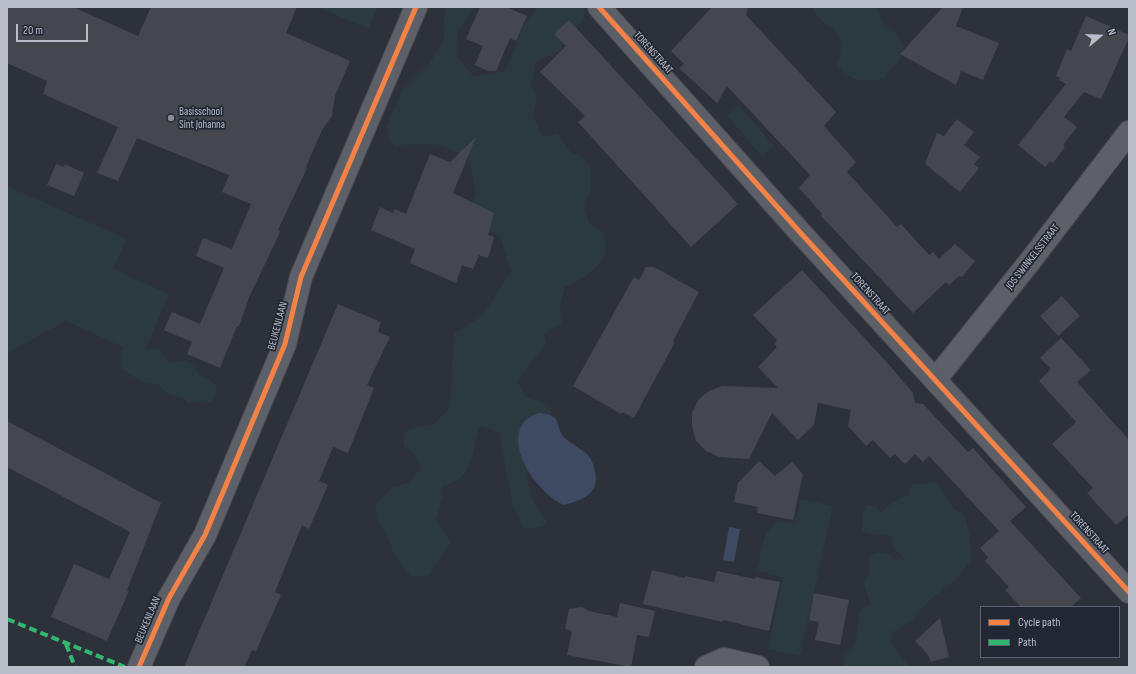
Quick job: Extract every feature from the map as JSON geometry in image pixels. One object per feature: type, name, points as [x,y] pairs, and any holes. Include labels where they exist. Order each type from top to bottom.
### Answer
[{"type":"street","name":"BEUKENLAAN","points":[[139,667],[169,598],[205,536],[285,344],[301,276],[416,7]]},
{"type":"street","name":"TORENSTRAAT","points":[[599,7],[776,206],[1129,592]]},
{"type":"street","name":"JOS SWINKELSSTRAAT","points":[[935,380],[1040,248],[1129,132]]},
{"type":"street","points":[[706,667],[724,659],[758,667]]},
{"type":"shaded area","points":[[317,7],[378,7],[369,29]]},
{"type":"shaded area","points":[[445,7],[475,7],[458,32],[457,55],[473,76],[494,74],[506,70],[524,24],[539,7],[584,7],[585,13],[582,22],[565,39],[561,51],[536,62],[531,86],[537,98],[533,115],[543,137],[558,133],[571,153],[580,155],[591,166],[590,193],[584,203],[589,223],[604,232],[606,247],[603,258],[589,274],[565,287],[560,308],[562,322],[544,334],[546,345],[518,381],[525,397],[541,402],[551,411],[545,432],[531,457],[527,476],[533,502],[548,523],[541,527],[523,529],[512,503],[499,432],[480,426],[473,455],[466,471],[461,477],[453,482],[442,486],[443,498],[436,519],[451,543],[429,575],[411,577],[395,556],[386,534],[377,519],[375,506],[392,487],[408,483],[421,469],[415,454],[404,446],[403,434],[410,429],[434,424],[450,407],[454,334],[483,315],[511,272],[500,237],[468,216],[476,192],[469,160],[459,153],[434,144],[417,144],[395,147],[388,140],[387,125],[402,91],[429,64],[443,41]]},
{"type":"shaded area","points":[[813,7],[876,7],[884,24],[898,35],[904,47],[899,62],[891,68],[885,78],[864,81],[847,75],[837,64],[841,51],[840,41],[837,34],[820,19]]},
{"type":"shaded area","points":[[739,105],[774,146],[762,157],[727,115]]},
{"type":"shaded area","points":[[7,186],[127,239],[113,269],[169,294],[146,349],[159,349],[170,364],[184,361],[191,364],[197,370],[199,375],[209,379],[217,387],[216,394],[211,402],[187,404],[185,399],[168,394],[157,384],[140,381],[121,369],[121,351],[125,348],[66,321],[7,353]]},
{"type":"shaded area","points":[[937,482],[954,509],[964,514],[969,532],[972,558],[960,576],[929,601],[911,621],[893,632],[891,643],[909,667],[844,667],[844,656],[855,646],[860,610],[870,604],[864,584],[869,574],[869,555],[879,552],[888,553],[894,559],[905,560],[892,545],[892,537],[870,534],[862,531],[862,515],[867,505],[876,506],[880,512],[900,498],[908,496],[911,485]]},
{"type":"shaded area","points":[[801,499],[833,506],[800,656],[768,649],[783,577],[756,571],[766,533],[777,522],[795,523]]},
{"type":"water","points":[[539,413],[553,416],[558,423],[560,431],[569,442],[590,457],[594,466],[596,483],[590,494],[564,505],[555,500],[545,491],[528,470],[518,445],[519,433],[525,421]]},
{"type":"water","points":[[729,527],[740,529],[734,562],[723,560]]},
{"type":"building","name":"Basisschool Sint Johanna","points":[[7,7],[73,7],[138,36],[151,7],[297,7],[286,33],[350,61],[335,96],[332,116],[322,130],[306,167],[307,168],[278,230],[280,231],[277,239],[250,295],[239,326],[237,326],[220,368],[187,354],[192,342],[164,330],[172,312],[200,324],[224,268],[196,256],[203,238],[232,249],[251,204],[222,192],[229,175],[137,138],[118,181],[97,173],[118,127],[43,94],[47,81],[7,63]]},
{"type":"building","points":[[480,7],[506,7],[527,16],[516,41],[510,38],[496,71],[488,71],[475,65],[483,46],[466,39]]},
{"type":"building","points":[[712,7],[748,7],[746,15],[836,112],[824,126],[856,162],[847,172],[897,227],[901,224],[929,255],[933,252],[939,259],[955,244],[975,261],[962,277],[959,276],[949,285],[946,282],[913,313],[821,216],[822,214],[799,188],[810,175],[727,86],[717,103],[679,68],[684,64],[671,51]]},
{"type":"building","points":[[943,7],[963,7],[956,26],[999,43],[983,80],[961,71],[956,85],[900,54]]},
{"type":"building","points":[[1086,16],[1129,35],[1129,38],[1101,99],[1084,92],[1064,117],[1077,127],[1063,145],[1065,147],[1053,163],[1050,161],[1045,167],[1018,145],[1066,84],[1059,80],[1060,78],[1056,76],[1067,49],[1071,51]]},
{"type":"building","points":[[569,20],[738,204],[691,247],[578,122],[585,116],[540,72],[566,46],[554,34]]},
{"type":"building","points":[[957,119],[974,132],[964,145],[980,157],[974,164],[979,168],[960,192],[925,164],[937,133],[944,136]]},
{"type":"building","points":[[476,137],[453,193],[494,213],[488,235],[494,237],[488,258],[479,255],[473,269],[462,265],[456,283],[410,263],[415,249],[371,230],[380,207],[393,213],[395,209],[406,214],[430,154],[450,162]]},
{"type":"building","points":[[56,164],[64,167],[65,164],[84,173],[74,196],[47,185]]},
{"type":"building","points":[[646,267],[654,267],[699,292],[673,341],[675,342],[634,418],[622,412],[621,414],[573,386],[634,277],[639,280]]},
{"type":"building","points":[[802,270],[891,367],[913,393],[915,403],[923,404],[968,452],[973,448],[1026,507],[1010,521],[1081,598],[1072,606],[1020,606],[1005,590],[1009,587],[985,561],[988,557],[980,548],[999,531],[929,456],[923,462],[915,454],[905,464],[895,454],[890,458],[873,440],[866,446],[848,426],[851,410],[818,403],[814,425],[798,440],[772,413],[749,459],[719,457],[706,451],[696,441],[692,427],[692,413],[698,400],[709,391],[722,386],[778,388],[758,367],[777,347],[774,344],[777,340],[753,315]]},
{"type":"building","points":[[1062,296],[1080,316],[1058,336],[1040,316]]},
{"type":"building","points":[[338,304],[381,322],[378,332],[390,337],[367,385],[374,388],[348,453],[333,447],[319,481],[328,485],[309,529],[302,525],[275,592],[281,595],[256,651],[252,650],[244,667],[184,667]]},
{"type":"building","points":[[1061,338],[1091,370],[1077,382],[1129,440],[1129,514],[1116,525],[1087,493],[1093,488],[1052,444],[1076,422],[1039,381],[1051,369],[1040,358]]},
{"type":"building","points":[[7,421],[161,503],[127,590],[129,591],[107,641],[51,617],[74,564],[109,579],[130,532],[7,467]]},
{"type":"building","points":[[759,461],[775,476],[792,462],[803,474],[793,520],[757,513],[758,507],[734,502],[738,483]]},
{"type":"building","points":[[652,570],[685,578],[685,576],[714,582],[717,571],[755,579],[755,577],[780,582],[769,631],[643,604]]},
{"type":"building","points":[[814,593],[849,600],[840,645],[815,640],[819,622],[809,620]]},
{"type":"building","points":[[620,603],[655,611],[649,637],[637,635],[631,667],[567,655],[572,631],[565,629],[569,609],[582,607],[589,611],[617,617]]},
{"type":"building","points":[[940,618],[949,657],[931,662],[928,655],[915,641]]},
{"type":"marked path","points":[[7,619],[125,667]]},
{"type":"marked path","points":[[66,644],[75,667]]},
{"type":"cycle path","points":[[139,667],[169,598],[205,535],[285,344],[301,277],[416,7]]},
{"type":"cycle path","points":[[599,7],[797,229],[1129,592]]},
{"type":"place","name":"Basisschool Sint Johanna","points":[[171,118]]}]
